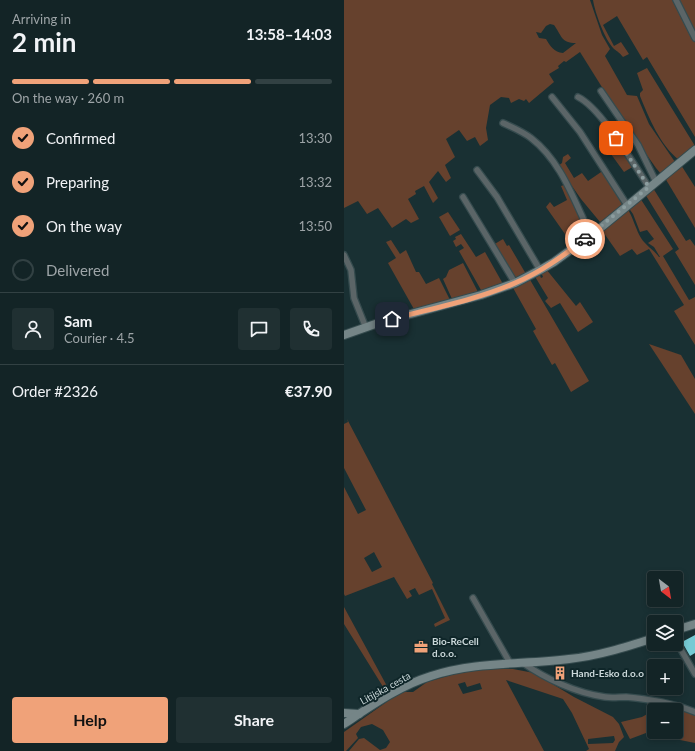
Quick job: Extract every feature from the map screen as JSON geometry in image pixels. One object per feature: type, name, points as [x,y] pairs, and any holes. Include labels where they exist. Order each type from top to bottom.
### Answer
[{"type":"street","points":[[676,0],[695,38]]},
{"type":"street","points":[[600,91],[638,145],[656,182]]},
{"type":"street","points":[[552,98],[580,132],[627,205]]},
{"type":"street","points":[[578,98],[591,105],[649,187]]},
{"type":"street","points":[[503,123],[527,135],[548,154],[566,181],[590,235]]},
{"type":"street","points":[[344,335],[382,322],[453,304],[515,283],[540,270],[554,262],[590,235],[695,150]]},
{"type":"street","points":[[477,170],[497,197],[540,270]]},
{"type":"street","points":[[463,197],[515,283]]},
{"type":"street","points":[[344,255],[352,270],[354,298],[366,328]]},
{"type":"street","points":[[473,598],[510,663]]},
{"type":"street","points":[[683,628],[695,624]]},
{"type":"street","name":"Litijska cesta","points":[[344,724],[399,689],[429,676],[478,665],[589,656],[647,640]]},
{"type":"street","points":[[682,651],[695,674]]},
{"type":"street","points":[[522,662],[546,677],[582,691],[605,697],[652,700],[682,707],[695,712]]},
{"type":"street","points":[[344,714],[359,714]]},
{"type":"shaded area","points":[[344,0],[590,0],[602,35],[610,49],[605,56],[627,95],[637,96],[649,124],[675,162],[661,174],[625,124],[580,52],[566,62],[564,61],[558,66],[559,68],[549,74],[554,82],[529,103],[526,99],[524,101],[519,99],[511,103],[509,98],[501,97],[490,105],[486,128],[488,140],[480,146],[475,137],[467,141],[459,130],[446,139],[455,157],[445,165],[451,178],[446,182],[438,171],[429,182],[438,198],[433,203],[424,186],[415,191],[416,194],[408,199],[419,219],[411,223],[406,219],[392,228],[378,208],[367,214],[358,201],[344,208]],"holes":[[[550,24],[554,25],[567,42],[576,43],[563,53],[555,50],[546,39],[539,38],[536,32],[541,33],[546,26]]]},
{"type":"shaded area","points":[[593,0],[675,0],[695,41],[695,137],[647,57],[643,60],[617,16],[603,25],[614,46],[621,42],[629,54],[623,57],[611,45],[601,26]]},
{"type":"shaded area","points":[[678,0],[695,0],[695,34]]},
{"type":"shaded area","points":[[647,68],[695,146],[679,160],[666,147],[661,139],[651,122],[640,96],[640,93],[643,90],[637,73]]},
{"type":"shaded area","points":[[607,134],[610,138],[612,137],[634,166],[624,172],[600,139]]},
{"type":"shaded area","points":[[568,154],[571,158],[565,163],[574,178],[582,173],[588,181],[604,170],[623,202],[623,205],[600,222],[581,199],[558,166],[562,163],[563,157]]},
{"type":"shaded area","points":[[681,165],[695,187],[695,228],[665,178]]},
{"type":"shaded area","points":[[564,185],[587,230],[587,234],[572,244],[546,207],[550,202],[554,207],[567,200],[561,186]]},
{"type":"shaded area","points":[[653,188],[686,241],[690,239],[695,246],[695,285],[675,252],[679,249],[645,194]]},
{"type":"shaded area","points":[[640,198],[673,249],[663,256],[689,300],[695,297],[695,345],[674,311],[684,305],[649,249],[637,255],[632,249],[620,256],[601,229],[627,208],[641,238],[660,257],[654,247],[648,243],[654,239],[647,230],[640,232],[633,214],[628,207]]},
{"type":"shaded area","points":[[448,212],[460,230],[450,236],[439,217]]},
{"type":"shaded area","points":[[461,234],[476,257],[485,252],[503,284],[484,292],[481,290],[459,251],[464,248],[461,244],[456,247],[453,241],[456,239],[455,237]]},
{"type":"shaded area","points":[[503,239],[507,246],[509,245],[526,274],[515,280],[493,245]]},
{"type":"shaded area","points":[[391,240],[400,254],[406,250],[416,272],[419,272],[426,284],[439,278],[449,301],[415,311],[388,263],[396,258],[386,242]]},
{"type":"shaded area","points":[[463,263],[478,292],[477,295],[452,299],[443,279],[446,277],[449,270]]},
{"type":"shaded area","points":[[546,269],[576,306],[580,302],[593,322],[578,332],[560,303],[551,308],[545,301],[548,298],[534,275],[539,273],[541,278],[543,277],[541,272]]},
{"type":"shaded area","points":[[529,278],[589,381],[571,392],[555,363],[552,365],[533,331],[536,329],[512,286]]},
{"type":"shaded area","points":[[649,344],[681,355],[695,379],[695,414]]},
{"type":"shaded area","points":[[347,419],[433,583],[432,584],[450,620],[435,627],[434,624],[445,618],[432,589],[419,595],[415,588],[409,591],[412,596],[407,599],[394,577],[345,596],[344,487],[358,514],[366,510],[344,468],[344,424],[348,422]],"holes":[[[374,552],[382,567],[372,572],[364,558]]]},
{"type":"shaded area","points":[[344,607],[388,688],[394,685],[395,687],[370,703],[368,701],[385,690],[344,624]]},
{"type":"shaded area","points":[[513,669],[534,673],[574,697],[613,717],[619,724],[624,737],[619,742],[615,751],[586,751],[589,749],[572,713],[563,699],[506,680],[544,751],[349,751],[359,739],[364,738],[380,750],[386,748],[390,742],[383,730],[372,724],[361,727],[356,734],[358,738],[346,751],[344,751],[344,732],[398,694],[413,692],[427,682],[465,671]],"holes":[[[465,682],[467,687],[480,683],[482,689],[463,694],[458,684]],[[614,736],[615,740],[613,743],[588,744],[588,739]]]},
{"type":"shaded area","points":[[648,700],[659,703],[647,703]]},
{"type":"shaded area","points":[[683,710],[695,713],[695,743],[675,739],[683,739]]},
{"type":"shaded area","points":[[647,714],[647,733],[630,739],[621,722],[642,717]]},
{"type":"building","points":[[695,635],[695,653],[690,656],[683,641]]},
{"type":"building","name":"Hand-Esko d.o.o","points":[[555,669],[565,669],[565,677],[563,677],[563,680],[555,677]]},
{"type":"way so far","points":[[585,239],[598,230],[649,187],[616,138]]},
{"type":"place","name":"Bio-ReCell d.o.o.","points":[[421,647]]},
{"type":"place","name":"Hand-Esko d.o.o","points":[[560,673]]},
{"type":"route","points":[[392,319],[453,304],[515,283],[554,262],[585,239]]}]
